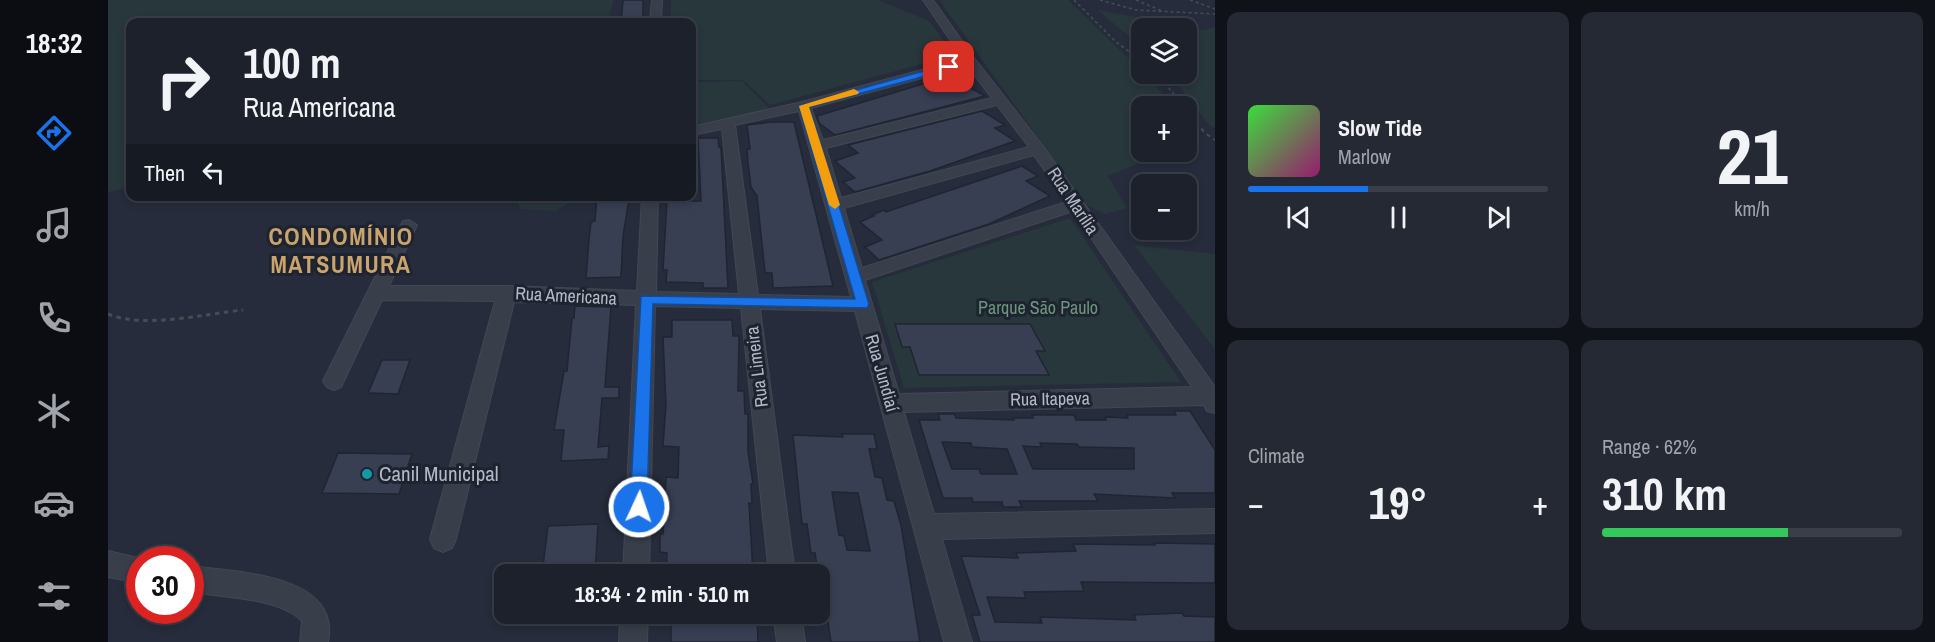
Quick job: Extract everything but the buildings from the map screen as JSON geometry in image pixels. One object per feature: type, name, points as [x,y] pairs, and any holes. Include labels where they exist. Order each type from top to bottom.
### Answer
[{"type":"street","points":[[656,18],[657,0]]},
{"type":"street","name":"Rua Marília","points":[[928,0],[970,61],[1038,149],[1074,205],[1212,400]]},
{"type":"street","points":[[696,130],[804,106],[970,61]]},
{"type":"street","points":[[818,146],[1000,100]]},
{"type":"street","name":"Rua Jundiaí","points":[[804,106],[818,146],[958,642]]},
{"type":"street","name":"Rua Limeira","points":[[728,123],[781,564]]},
{"type":"street","points":[[834,205],[1038,149]]},
{"type":"street","points":[[636,564],[650,201]]},
{"type":"street","points":[[855,277],[1074,205]]},
{"type":"street","points":[[334,381],[409,225]]},
{"type":"street","name":"Rua Americana","points":[[378,293],[507,293],[750,303],[863,304]]},
{"type":"street","points":[[443,539],[507,293]]},
{"type":"street","name":"Rua Itapeva","points":[[890,403],[1212,400]]},
{"type":"street","points":[[925,527],[1215,521]]},
{"type":"street","points":[[108,564],[126,567]]},
{"type":"street","points":[[204,581],[286,596],[303,603],[314,614],[316,632],[314,642]]},
{"type":"street","points":[[633,642],[634,624]]},
{"type":"street","points":[[788,624],[791,642]]},
{"type":"path","points":[[1074,0],[1116,42],[1131,53]]},
{"type":"path","points":[[1100,0],[1136,10],[1215,14]]},
{"type":"path","points":[[1136,0],[1166,12]]},
{"type":"path","points":[[1190,0],[1215,9]]},
{"type":"path","points":[[1165,84],[1175,96]]},
{"type":"path","points":[[1197,124],[1205,134],[1215,140]]},
{"type":"path","points":[[108,314],[114,319],[133,321],[243,309]]},
{"type":"green space","points":[[108,0],[614,0],[608,18],[126,18],[126,188],[108,192]]},
{"type":"green space","points":[[671,0],[878,0],[929,21],[947,45],[944,58],[770,105],[743,80],[696,80],[696,18],[671,18]]},
{"type":"green space","points":[[939,0],[1068,0],[1131,61],[1131,84],[1155,84],[1164,96],[1131,96],[1131,162],[1141,162],[1108,176],[1127,208],[1105,214],[1087,205]]},
{"type":"green space","points":[[1098,10],[1140,18],[1131,18],[1131,38]]},
{"type":"green space","points":[[1215,27],[1215,128],[1210,126],[1197,110],[1197,96],[1186,96],[1177,84],[1197,84],[1197,29],[1204,30]]},
{"type":"green space","points":[[742,81],[773,112],[696,129],[696,82]]},
{"type":"green space","points":[[518,201],[572,201],[556,211],[520,209]]},
{"type":"green space","name":"Parque São Paulo","points":[[1070,218],[1181,382],[904,388],[872,282]]},
{"type":"green space","points":[[1134,245],[1215,254],[1215,349]]},
{"type":"slow traffic","points":[[835,205],[804,106],[854,92]]},
{"type":"place","name":"Canil Municipal","points":[[367,474]]},
{"type":"district","name":"CONDOMÍNIO MATSUMURA","points":[[341,251]]},
{"type":"route","points":[[639,507],[646,299],[863,304],[818,146],[804,106],[949,67]]}]
